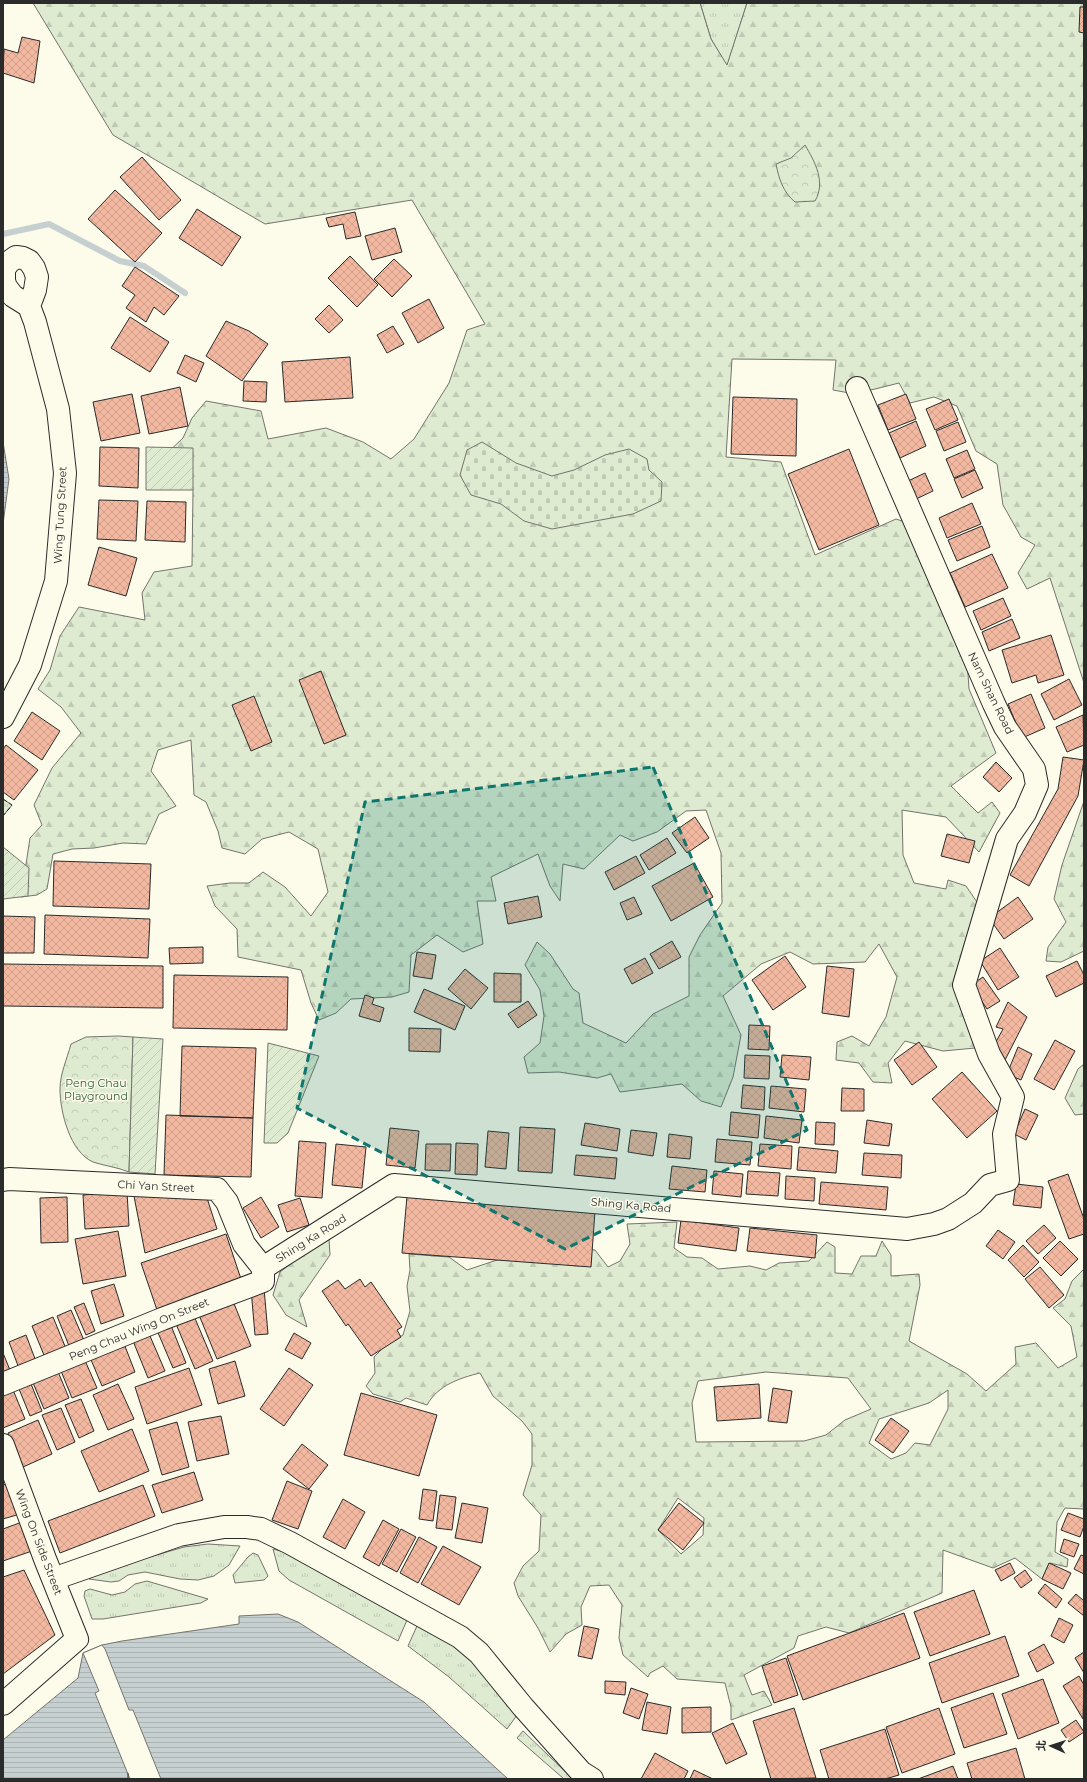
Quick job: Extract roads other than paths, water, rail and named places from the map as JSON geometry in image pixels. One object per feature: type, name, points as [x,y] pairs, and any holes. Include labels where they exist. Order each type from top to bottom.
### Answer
[{"type":"street","name":"Wing Tung Street","points":[[3,718],[30,664],[56,581],[65,473],[58,409],[35,322],[29,306]]},
{"type":"street","name":"Nam Shan Road","points":[[857,388],[994,704],[1005,727],[1028,760],[1036,778],[1036,785],[1031,803],[1007,839],[964,985],[989,1054],[1013,1097],[1004,1134],[1008,1180]]},
{"type":"street","name":"Chi Yan Street","points":[[3,1180],[9,1179],[217,1189],[227,1202],[244,1244],[263,1268]]},
{"type":"street","name":"Shing Ka Road","points":[[263,1268],[394,1185],[907,1229],[934,1224],[948,1219],[972,1203],[990,1185],[1008,1180]]},
{"type":"street","name":"Peng Chau Wing On Street","points":[[3,1384],[162,1319],[263,1281],[263,1268]]},
{"type":"street","name":"Wing On Side Street","points":[[3,1444],[53,1580],[77,1639],[3,1704]]},
{"type":"street","points":[[53,1580],[179,1535],[224,1527],[248,1527],[261,1529],[290,1543],[460,1637],[479,1653],[581,1772],[592,1779]]},
{"type":"waterway","points":[[3,234],[49,224],[120,261],[144,266],[185,293]]},
{"type":"park label","name":"Peng Chau Playground","points":[[96,1089]]}]
